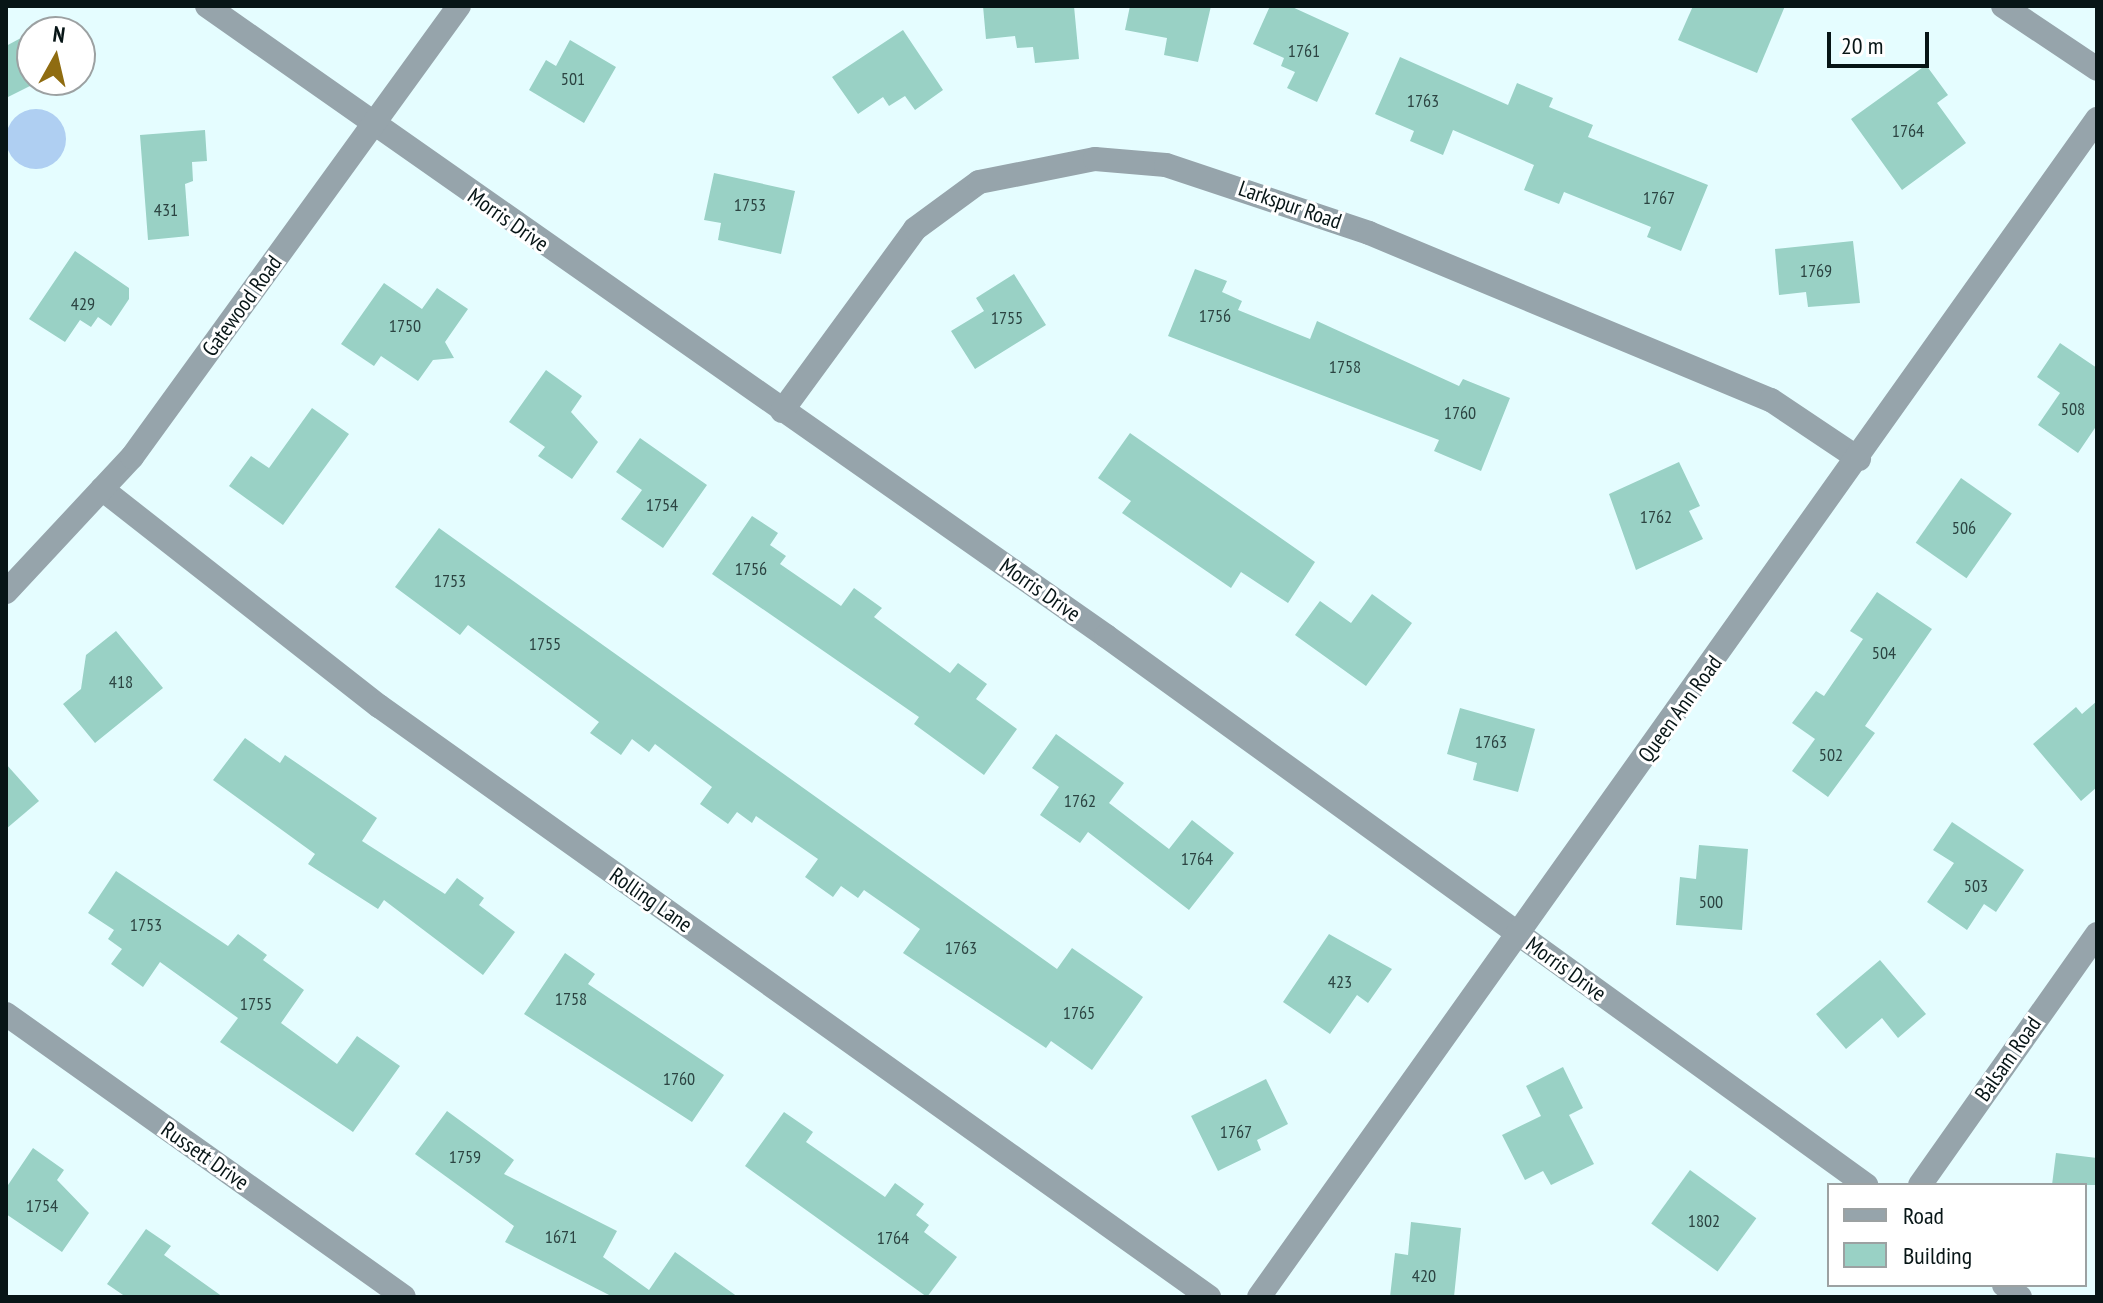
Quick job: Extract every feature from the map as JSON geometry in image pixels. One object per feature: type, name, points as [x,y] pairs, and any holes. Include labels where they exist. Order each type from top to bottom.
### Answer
[{"type":"street","name":"Morris Drive","points":[[207,6],[1518,934],[1863,1183]]},
{"type":"street","name":"Gatewood Road","points":[[6,592],[102,489],[459,6]]},
{"type":"street","points":[[2003,6],[2097,69]]},
{"type":"street","name":"Queen Ann Road","points":[[1259,1297],[1859,459],[2097,119]]},
{"type":"street","name":"Larkspur Road","points":[[782,411],[915,229],[979,182],[1095,159],[1166,165],[1369,233],[1771,400],[1859,459]]},
{"type":"street","name":"Rolling Lane","points":[[102,489],[379,706],[1209,1297]]},
{"type":"street","name":"Balsam Road","points":[[1921,1183],[2097,934]]},
{"type":"street","name":"Russett Drive","points":[[6,1014],[404,1297]]},
{"type":"water","points":[[36,109],[57,118],[66,139],[57,160],[36,169],[15,160],[6,139],[15,118]]},
{"type":"building","points":[[983,6],[1074,6],[1079,59],[1035,63],[1033,47],[1017,48],[1015,36],[986,39]]},
{"type":"building","points":[[1130,6],[1211,6],[1198,62],[1164,55],[1167,38],[1125,30]]},
{"type":"building","points":[[1270,6],[1290,6],[1349,33],[1317,102],[1287,88],[1295,72],[1281,66],[1284,58],[1253,44]]},
{"type":"building","points":[[1693,6],[1785,6],[1757,73],[1678,40]]},
{"type":"building","points":[[903,30],[943,90],[915,110],[905,96],[889,106],[883,97],[858,114],[832,77]]},
{"type":"building","points":[[570,40],[616,67],[584,123],[529,90],[546,60],[556,66]]},
{"type":"building","points":[[16,41],[16,93],[6,98],[6,46]]},
{"type":"building","points":[[1400,57],[1508,105],[1517,83],[1553,98],[1549,107],[1593,125],[1588,137],[1708,185],[1681,251],[1647,237],[1651,227],[1564,192],[1559,204],[1524,190],[1534,165],[1453,130],[1443,155],[1410,141],[1414,131],[1375,114]]},
{"type":"building","points":[[1926,65],[1948,95],[1937,103],[1966,143],[1902,190],[1851,119]]},
{"type":"building","points":[[205,130],[207,161],[192,162],[193,181],[185,184],[189,236],[148,240],[140,135]]},
{"type":"building","points":[[714,173],[795,191],[781,254],[718,240],[721,223],[704,220]]},
{"type":"building","points":[[1853,241],[1860,303],[1808,307],[1806,292],[1779,295],[1775,249]]},
{"type":"building","points":[[75,251],[129,288],[129,299],[111,326],[98,317],[91,327],[80,320],[65,342],[29,319]]},
{"type":"building","points":[[1195,269],[1227,281],[1222,292],[1242,301],[1238,310],[1310,339],[1317,321],[1459,386],[1463,379],[1510,398],[1481,471],[1434,451],[1439,440],[1168,336]]},
{"type":"building","points":[[1014,274],[1046,325],[975,369],[951,331],[984,311],[976,298]]},
{"type":"building","points":[[384,283],[422,309],[437,288],[468,309],[445,342],[454,358],[433,360],[418,381],[381,356],[374,366],[341,344]]},
{"type":"building","points":[[2060,343],[2097,368],[2097,425],[2078,453],[2038,425],[2060,393],[2037,377]]},
{"type":"building","points":[[546,370],[582,396],[571,412],[598,442],[572,479],[538,456],[545,447],[509,422]]},
{"type":"building","points":[[312,408],[349,434],[283,525],[229,486],[251,456],[269,468]]},
{"type":"building","points":[[1130,433],[1315,562],[1288,603],[1241,572],[1231,588],[1122,513],[1131,501],[1098,478]]},
{"type":"building","points":[[640,438],[707,485],[663,548],[621,519],[642,490],[616,472]]},
{"type":"building","points":[[1679,462],[1700,506],[1689,511],[1703,539],[1636,570],[1609,494]]},
{"type":"building","points":[[1961,478],[2012,514],[1966,578],[1916,543]]},
{"type":"building","points":[[752,516],[778,533],[770,545],[786,556],[780,564],[841,606],[854,588],[882,608],[874,617],[950,673],[958,663],[987,684],[976,699],[1017,729],[984,775],[914,724],[919,717],[712,574]]},
{"type":"building","points":[[439,528],[1057,969],[1072,948],[1143,997],[1092,1070],[1051,1041],[1046,1048],[903,953],[920,929],[864,890],[858,898],[841,886],[833,897],[805,877],[818,859],[756,816],[752,823],[737,812],[728,824],[700,804],[712,787],[655,744],[649,752],[632,739],[621,755],[590,733],[599,722],[468,625],[460,635],[395,587]]},
{"type":"building","points":[[1877,592],[1932,629],[1865,726],[1875,733],[1828,797],[1792,771],[1815,739],[1792,723],[1816,691],[1824,696],[1863,639],[1850,631]]},
{"type":"building","points":[[1372,594],[1412,623],[1366,686],[1295,635],[1320,601],[1351,623]]},
{"type":"building","points":[[116,631],[163,688],[95,743],[63,704],[81,689],[86,655]]},
{"type":"building","points":[[2097,701],[2097,787],[2081,801],[2033,744],[2076,707],[2082,714]]},
{"type":"building","points":[[1460,708],[1535,729],[1518,792],[1473,780],[1477,763],[1447,754]]},
{"type":"building","points":[[1056,734],[1124,783],[1109,803],[1169,849],[1192,820],[1234,853],[1189,910],[1088,832],[1080,843],[1040,815],[1059,787],[1032,768]]},
{"type":"building","points":[[245,738],[280,763],[285,755],[377,818],[362,841],[445,894],[457,878],[484,898],[479,905],[515,932],[483,975],[384,900],[378,909],[308,864],[315,854],[213,780]]},
{"type":"building","points":[[6,764],[39,801],[6,829]]},
{"type":"building","points":[[1952,822],[2024,870],[1996,912],[1984,904],[1967,930],[1927,902],[1954,863],[1933,850]]},
{"type":"building","points":[[1699,845],[1748,849],[1742,930],[1676,925],[1680,877],[1696,879]]},
{"type":"building","points":[[116,871],[228,946],[238,934],[267,955],[263,960],[304,990],[281,1023],[337,1064],[357,1036],[400,1066],[353,1132],[220,1042],[238,1018],[160,962],[143,987],[111,964],[122,949],[108,939],[114,930],[88,913]]},
{"type":"building","points":[[1329,934],[1392,969],[1368,1003],[1357,995],[1330,1034],[1283,1002]]},
{"type":"building","points":[[565,953],[595,974],[588,984],[724,1075],[692,1122],[524,1014]]},
{"type":"building","points":[[1880,960],[1926,1014],[1898,1038],[1882,1018],[1846,1049],[1816,1014]]},
{"type":"building","points":[[1563,1067],[1583,1108],[1569,1115],[1594,1164],[1551,1185],[1543,1171],[1525,1180],[1502,1135],[1541,1116],[1526,1086]]},
{"type":"building","points":[[1266,1079],[1288,1124],[1257,1140],[1261,1150],[1218,1171],[1191,1116]]},
{"type":"building","points":[[447,1111],[514,1160],[504,1174],[617,1231],[603,1257],[649,1290],[675,1252],[738,1297],[613,1297],[505,1242],[514,1226],[415,1154]]},
{"type":"building","points":[[784,1112],[813,1132],[806,1142],[885,1197],[895,1183],[924,1204],[916,1215],[929,1225],[924,1232],[957,1257],[927,1297],[745,1166]]},
{"type":"building","points":[[33,1148],[64,1170],[57,1180],[89,1213],[62,1252],[6,1214],[6,1188]]},
{"type":"building","points":[[2056,1153],[2097,1158],[2097,1185],[2052,1183]]},
{"type":"building","points":[[1690,1170],[1756,1218],[1718,1272],[1651,1223]]},
{"type":"building","points":[[1411,1222],[1461,1228],[1454,1297],[1390,1297],[1395,1253],[1408,1255]]},
{"type":"building","points":[[146,1229],[171,1246],[164,1255],[223,1297],[126,1297],[107,1284]]}]
